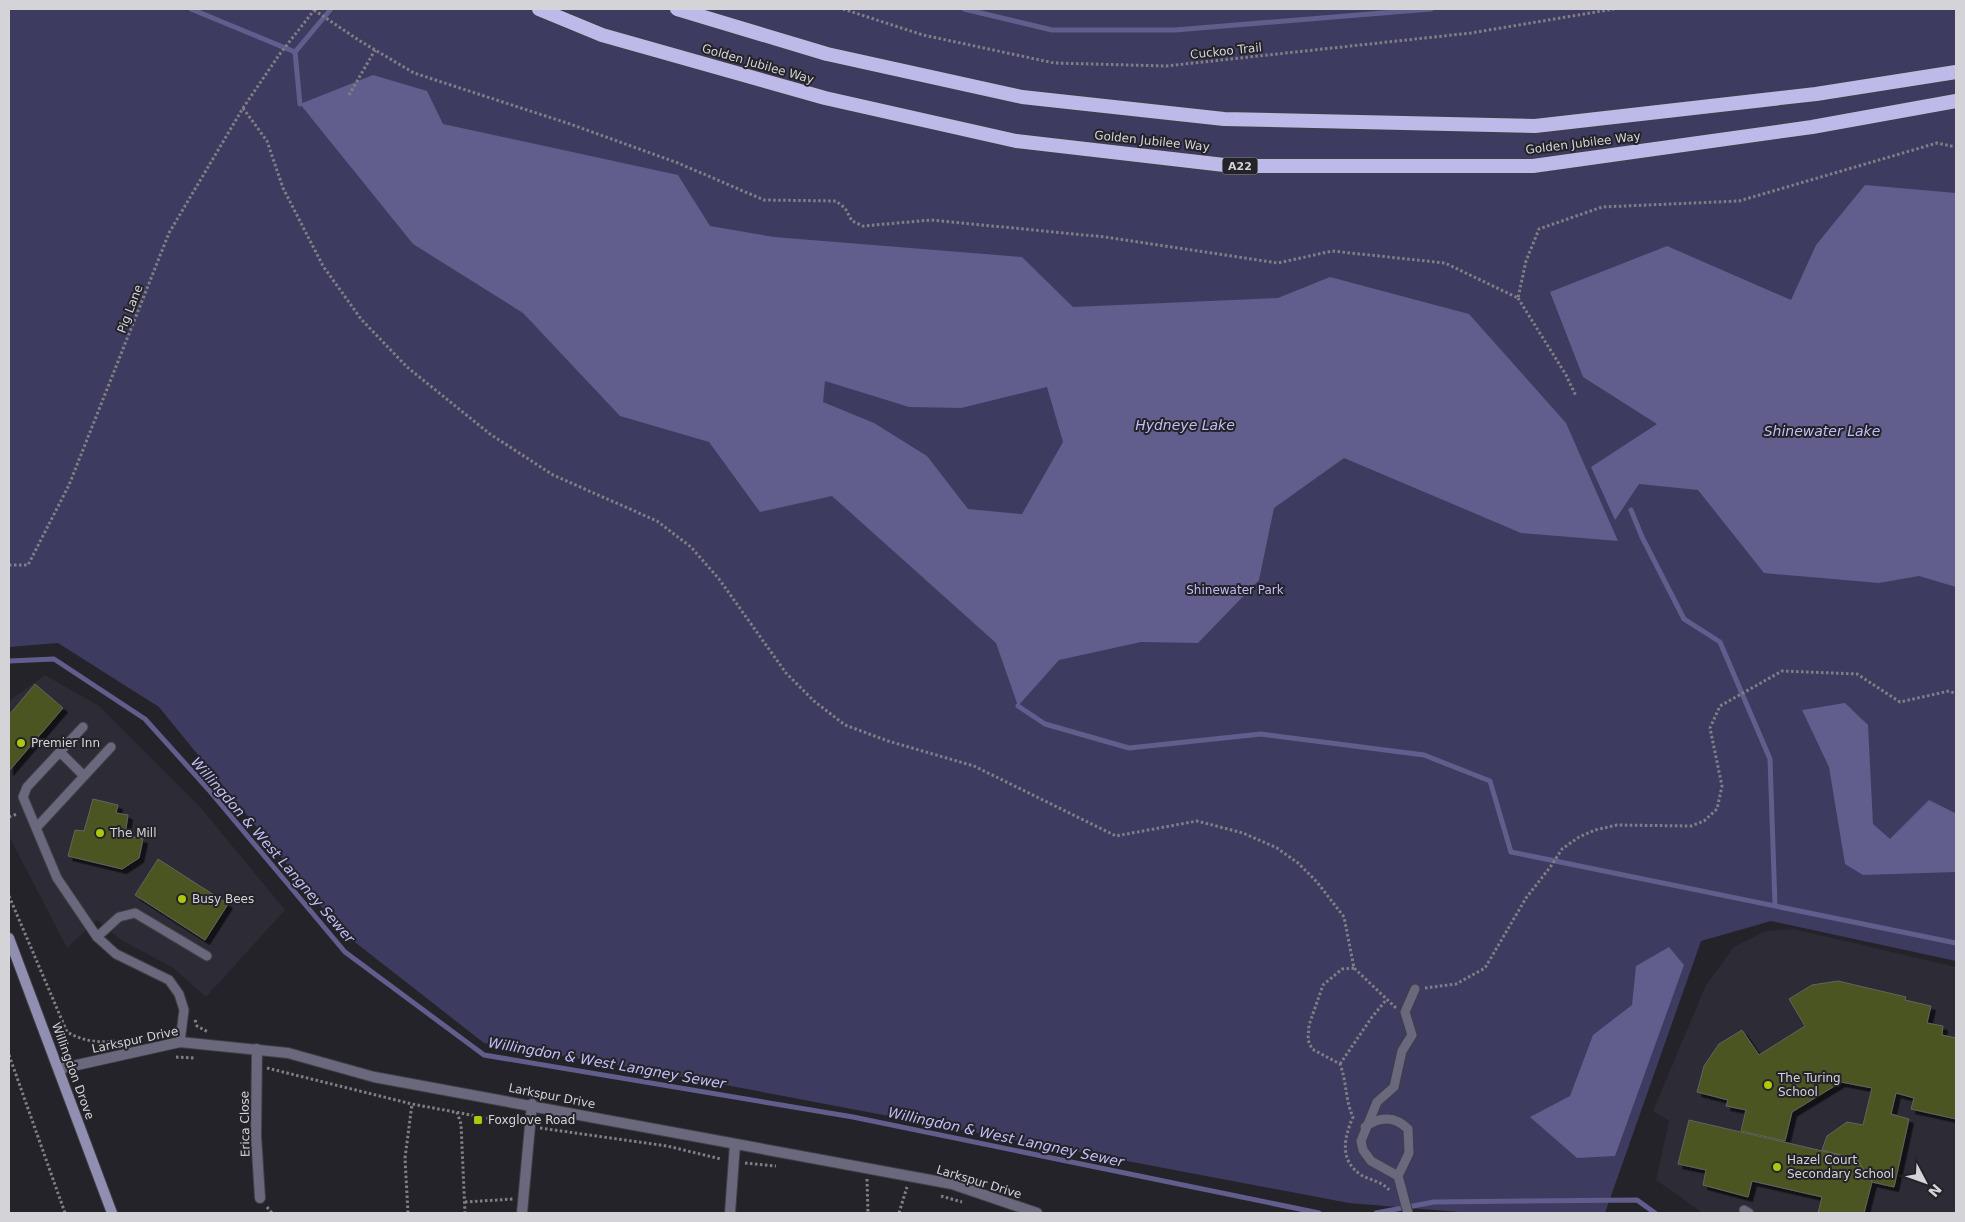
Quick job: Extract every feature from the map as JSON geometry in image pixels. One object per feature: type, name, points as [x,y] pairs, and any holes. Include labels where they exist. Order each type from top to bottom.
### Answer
[{"type":"highway","name":"Golden Jubilee Way","points":[[539,9],[602,35],[844,103],[1016,141],[1233,166],[1533,166],[1812,127],[1956,101]]},
{"type":"highway","name":"Golden Jubilee Way","points":[[677,9],[827,54],[1022,97],[1224,119],[1535,126],[1816,94],[1956,72]]},
{"type":"main road","name":"Willingdon Drove","points":[[9,938],[60,1069],[112,1213]]},
{"type":"street","name":"Larkspur Drive","points":[[60,1069],[180,1042],[257,1048],[288,1053],[374,1077],[532,1104],[952,1184],[1037,1213]]},
{"type":"street","name":"Erica Close","points":[[257,1048],[256,1135],[260,1198]]},
{"type":"street","points":[[522,1213],[532,1104]]},
{"type":"street","points":[[730,1213],[735,1144]]},
{"type":"lane","points":[[83,727],[27,787],[23,797],[37,827],[56,878],[97,937],[116,954],[169,980],[179,994],[184,1010],[180,1042]]},
{"type":"lane","points":[[37,827],[111,747]]},
{"type":"lane","points":[[60,752],[84,776]]},
{"type":"lane","points":[[97,937],[119,917],[135,913],[208,956]]},
{"type":"lane","points":[[1408,1213],[1398,1176],[1371,1160],[1363,1150],[1361,1141],[1365,1127],[1377,1102],[1394,1087],[1402,1051],[1412,1035],[1405,1012],[1415,989]]},
{"type":"lane","points":[[1365,1127],[1372,1122],[1385,1118],[1403,1124],[1408,1129],[1409,1153],[1398,1176]]},
{"type":"path","points":[[315,9],[332,23],[414,73],[570,124],[678,163],[764,200],[836,201],[846,208],[852,221],[863,226],[941,221],[1105,237],[1278,263],[1332,251],[1445,263],[1518,298],[1566,375],[1576,396]]},
{"type":"path","name":"Pig Lane","points":[[9,565],[28,565],[69,485],[169,233],[243,108],[278,55],[315,9]]},
{"type":"path","name":"Cuckoo Trail","points":[[843,9],[924,34],[1054,63],[1166,66],[1471,33],[1614,9]]},
{"type":"path","points":[[349,95],[375,50]]},
{"type":"path","points":[[243,108],[267,141],[283,188],[323,266],[361,319],[407,367],[490,434],[554,475],[657,521],[691,547],[719,579],[786,673],[814,701],[845,725],[888,741],[974,766],[1116,836],[1197,821],[1244,834],[1277,848],[1298,863],[1317,882],[1344,918],[1354,968],[1398,1010],[1415,989],[1456,984],[1485,968],[1526,898],[1552,866],[1560,852],[1579,837],[1595,830],[1617,825],[1691,826],[1704,821],[1717,809],[1722,786],[1710,728],[1720,706],[1760,683],[1782,671],[1857,674],[1900,702],[1949,691],[1956,694]]},
{"type":"path","points":[[1518,298],[1526,261],[1539,229],[1602,207],[1739,201],[1938,143],[1956,147]]},
{"type":"path","points":[[9,896],[67,1032],[82,1040],[107,1042],[126,1040]]},
{"type":"path","points":[[1354,968],[1342,969],[1323,985],[1309,1025],[1308,1040],[1312,1049],[1340,1064],[1344,1074],[1347,1103],[1353,1118],[1344,1144],[1348,1159],[1360,1174],[1388,1188],[1392,1194]]},
{"type":"path","points":[[1340,1064],[1372,1017],[1387,999]]},
{"type":"path","points":[[183,1017],[193,1016],[197,1026],[209,1032],[222,1033],[220,1045]]},
{"type":"path","points":[[9,1055],[66,1213]]},
{"type":"path","points":[[171,1057],[199,1058]]},
{"type":"path","points":[[257,1065],[412,1104],[530,1126],[666,1146],[734,1162],[780,1166]]},
{"type":"path","points":[[408,1213],[405,1158],[412,1104]]},
{"type":"path","points":[[457,1111],[462,1124],[465,1213]]},
{"type":"path","points":[[859,1176],[876,1180]]},
{"type":"path","points":[[868,1178],[868,1213]]},
{"type":"path","points":[[900,1184],[916,1189]]},
{"type":"path","points":[[899,1213],[908,1186]]},
{"type":"path","points":[[932,1194],[965,1204]]},
{"type":"path","points":[[465,1202],[524,1198]]},
{"type":"shaded area","points":[[45,675],[99,706],[201,808],[285,910],[206,997],[172,967],[121,940],[97,920],[67,948],[9,836],[9,701]]},
{"type":"shaded area","points":[[1794,929],[1956,967],[1956,1213],[1703,1213],[1656,1180],[1669,1121],[1653,1111],[1706,985],[1734,947],[1766,931]]},
{"type":"green space","name":"Shinewater Park","points":[[9,9],[1956,9],[1956,961],[1771,921],[1701,941],[1605,1213],[1471,1213],[1349,1203],[646,1070],[484,1043],[342,932],[159,707],[58,643],[9,647]]},
{"type":"water","name":"Hydneye Lake","points":[[373,75],[427,91],[443,124],[678,175],[710,226],[774,237],[1022,257],[1073,307],[1278,298],[1330,277],[1469,314],[1566,423],[1618,541],[1521,533],[1344,458],[1274,508],[1259,580],[1198,643],[1141,642],[1059,660],[1018,706],[996,643],[832,496],[760,512],[709,442],[620,416],[523,313],[413,244],[300,104]],"holes":[[[825,381],[909,407],[961,408],[1047,387],[1063,442],[1022,514],[968,509],[927,456],[874,423],[823,402]]]},
{"type":"water","name":"Shinewater Lake","points":[[1865,185],[1956,193],[1956,587],[1919,576],[1879,583],[1764,573],[1698,490],[1639,484],[1615,520],[1591,467],[1657,424],[1583,377],[1550,292],[1667,246],[1791,300],[1816,245]]},
{"type":"water","points":[[1845,703],[1868,725],[1873,824],[1890,839],[1929,800],[1955,813],[1956,872],[1863,875],[1845,864],[1829,767],[1802,710]]},
{"type":"water","points":[[1669,947],[1684,965],[1615,1156],[1577,1158],[1530,1117],[1570,1096],[1593,1035],[1632,1005],[1636,966]]},
{"type":"building","name":"Premier Inn","points":[[35,684],[63,708],[9,771],[9,715]]},
{"type":"building","name":"The Mill","points":[[93,799],[118,805],[116,813],[128,815],[125,835],[143,839],[139,858],[122,869],[68,856],[75,830],[84,831]]},
{"type":"building","name":"Busy Bees","points":[[158,859],[228,904],[205,940],[135,895]]},
{"type":"building","name":"The Turing School","points":[[1838,981],[1906,997],[1905,1000],[1931,1006],[1927,1023],[1943,1026],[1942,1035],[1956,1038],[1956,1119],[1911,1109],[1914,1098],[1896,1093],[1891,1114],[1909,1119],[1894,1187],[1872,1182],[1857,1159],[1822,1150],[1827,1136],[1847,1122],[1863,1125],[1872,1088],[1841,1082],[1792,1112],[1785,1141],[1741,1131],[1746,1110],[1726,1106],[1728,1100],[1697,1092],[1704,1066],[1719,1044],[1742,1030],[1759,1055],[1805,1026],[1789,999],[1812,985]]},
{"type":"building","name":"Hazel Court Secondary School","points":[[1689,1120],[1857,1159],[1872,1182],[1864,1213],[1818,1213],[1822,1197],[1752,1181],[1748,1197],[1703,1185],[1706,1170],[1678,1164]]},
{"type":"waterway","points":[[191,9],[295,52]]},
{"type":"waterway","points":[[295,52],[331,9]]},
{"type":"waterway","points":[[964,9],[1052,30],[1175,30],[1431,9]]},
{"type":"waterway","points":[[295,52],[300,104]]},
{"type":"waterway","points":[[1631,510],[1642,537],[1684,619],[1720,642],[1770,759],[1775,905]]},
{"type":"waterway","name":"Willingdon & West Langney Sewer","points":[[9,661],[54,659],[145,719],[208,789],[345,952],[484,1055],[853,1117],[1319,1213]]},
{"type":"waterway","points":[[1018,706],[1045,724],[1129,748],[1261,734],[1424,755],[1490,781],[1511,852],[1956,943]]},
{"type":"waterway","name":"Willingdon & West Langney Sewer","points":[[1376,1213],[1434,1202],[1637,1200],[1655,1213]]},
{"type":"place","name":"Premier Inn","points":[[21,743]]},
{"type":"place","name":"The Mill","points":[[100,833]]},
{"type":"place","name":"Busy Bees","points":[[182,899]]},
{"type":"place","name":"The Turing School","points":[[1768,1085]]},
{"type":"place","name":"Foxglove Road","points":[[478,1120]]},
{"type":"place","name":"Hazel Court Secondary School","points":[[1777,1167]]}]
